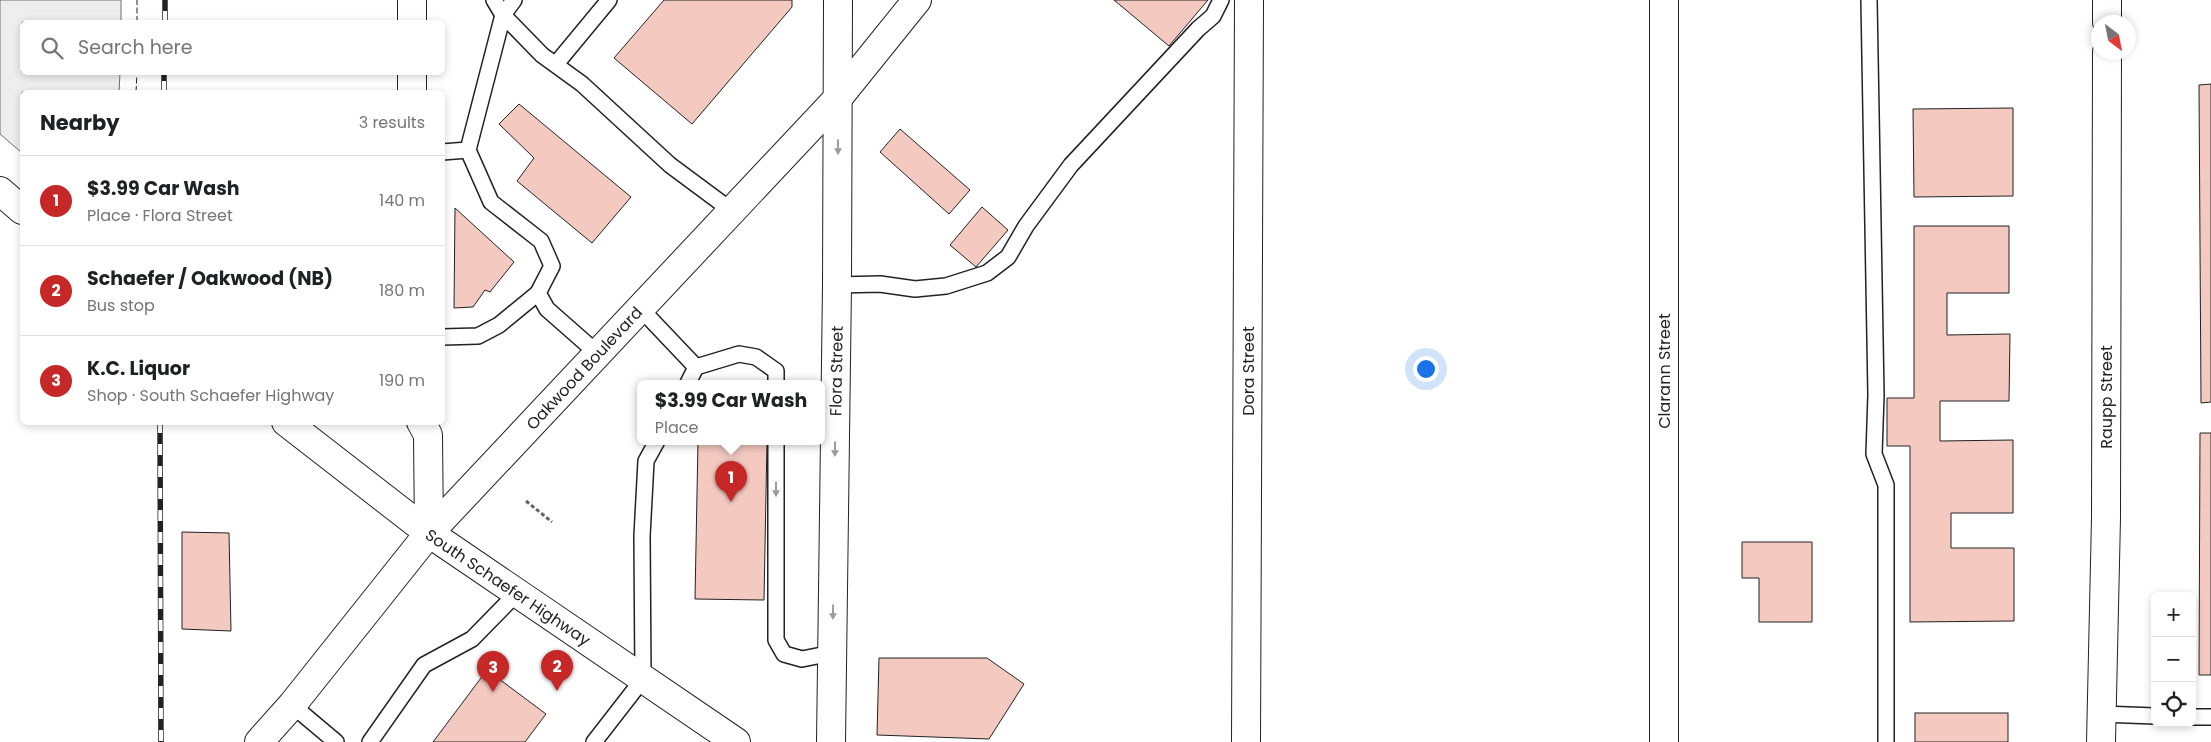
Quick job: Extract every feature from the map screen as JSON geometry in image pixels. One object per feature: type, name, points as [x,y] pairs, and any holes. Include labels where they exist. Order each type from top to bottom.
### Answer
[{"type":"street","points":[[412,0],[412,20]]},
{"type":"street","name":"Flora Street","points":[[831,742],[837,285],[838,0]]},
{"type":"street","name":"Oakwood Boulevard","points":[[259,742],[292,705],[428,533],[838,98],[917,0]]},
{"type":"street","name":"Dora Street","points":[[1246,742],[1250,0]]},
{"type":"street","name":"Clarann Street","points":[[1664,0],[1664,742]]},
{"type":"street","points":[[2107,0],[2107,15]]},
{"type":"street","name":"Raupp Street","points":[[2101,742],[2106,518],[2107,60]]},
{"type":"street","points":[[412,75],[412,90]]},
{"type":"street","points":[[0,191],[20,208]]},
{"type":"street","name":"South Schaefer Highway","points":[[290,425],[428,533],[736,742]]},
{"type":"street","points":[[423,425],[428,435],[428,533]]},
{"type":"lane","points":[[494,0],[503,15],[542,55],[582,84],[670,165],[732,211]]},
{"type":"lane","points":[[445,337],[478,336],[499,324],[538,293],[552,266],[541,241],[491,202],[468,150],[503,15],[514,0]]},
{"type":"lane","points":[[556,64],[609,0]]},
{"type":"lane","points":[[837,285],[880,284],[916,289],[946,286],[987,273],[1008,257],[1026,226],[1071,165],[1191,36],[1213,16],[1221,0]]},
{"type":"lane","points":[[1869,0],[1876,386],[1874,454],[1886,485],[1886,742]]},
{"type":"lane","points":[[445,152],[468,150]]},
{"type":"lane","points":[[538,293],[546,309],[597,353]]},
{"type":"lane","points":[[640,308],[696,367]]},
{"type":"lane","points":[[690,380],[696,367],[739,354],[756,356],[776,371],[776,380]]},
{"type":"lane","points":[[594,742],[643,679],[642,536],[646,461],[655,445]]},
{"type":"lane","points":[[776,445],[776,640],[784,654],[802,659],[832,653]]},
{"type":"lane","points":[[370,742],[424,665],[472,638],[517,593]]},
{"type":"lane","points":[[292,705],[336,742]]},
{"type":"lane","points":[[2101,714],[2151,716]]},
{"type":"lane","points":[[2196,717],[2211,717]]},
{"type":"path","points":[[526,500],[552,522]]},
{"type":"shaded area","points":[[0,0],[121,0],[121,20],[20,20],[20,75],[120,75],[119,90],[20,90],[20,151],[0,134]]},
{"type":"building","points":[[664,0],[792,0],[792,7],[692,124],[614,58]]},
{"type":"building","points":[[1114,0],[1208,0],[1169,46]]},
{"type":"building","points":[[2211,84],[2211,402],[2201,403],[2199,85]]},
{"type":"building","points":[[519,104],[631,197],[592,243],[517,181],[534,158],[499,124]]},
{"type":"building","points":[[2013,108],[2013,196],[1914,197],[1913,109]]},
{"type":"building","points":[[900,129],[970,190],[949,214],[880,152]]},
{"type":"building","points":[[982,207],[1008,230],[976,267],[950,245]]},
{"type":"building","points":[[455,208],[514,262],[490,292],[485,290],[473,307],[454,308]]},
{"type":"building","points":[[1914,226],[2009,226],[2009,293],[1947,293],[1947,335],[2010,334],[2009,401],[1940,401],[1940,441],[2013,440],[2013,513],[1951,513],[1951,548],[2014,548],[2014,621],[1910,622],[1910,446],[1887,446],[1887,398],[1914,398]]},
{"type":"building","points":[[2200,433],[2211,433],[2211,675],[2199,675]]},
{"type":"building","points":[[698,445],[767,445],[764,600],[695,599]]},
{"type":"building","points":[[182,532],[229,533],[231,631],[182,629]]},
{"type":"building","points":[[1742,542],[1812,542],[1812,622],[1759,622],[1759,578],[1742,578]]},
{"type":"building","points":[[879,658],[987,658],[1024,684],[989,739],[877,735]]},
{"type":"building","points":[[487,670],[546,714],[525,742],[433,742]]},
{"type":"building","points":[[1915,713],[2008,713],[2008,742],[1915,742]]},
{"type":"railway","points":[[165,0],[165,20]]},
{"type":"railway","points":[[164,75],[164,90]]},
{"type":"railway","points":[[160,425],[161,742]]},
{"type":"fence","points":[[137,0],[137,20]]},
{"type":"fence","points":[[136,90],[137,75]]},
{"type":"place","name":"$3.99 Car Wash","points":[[731,502]]},
{"type":"place","name":"Schaefer / Oakwood (NB)","points":[[557,691]]},
{"type":"place","name":"K.C. Liquor","points":[[493,692]]}]
